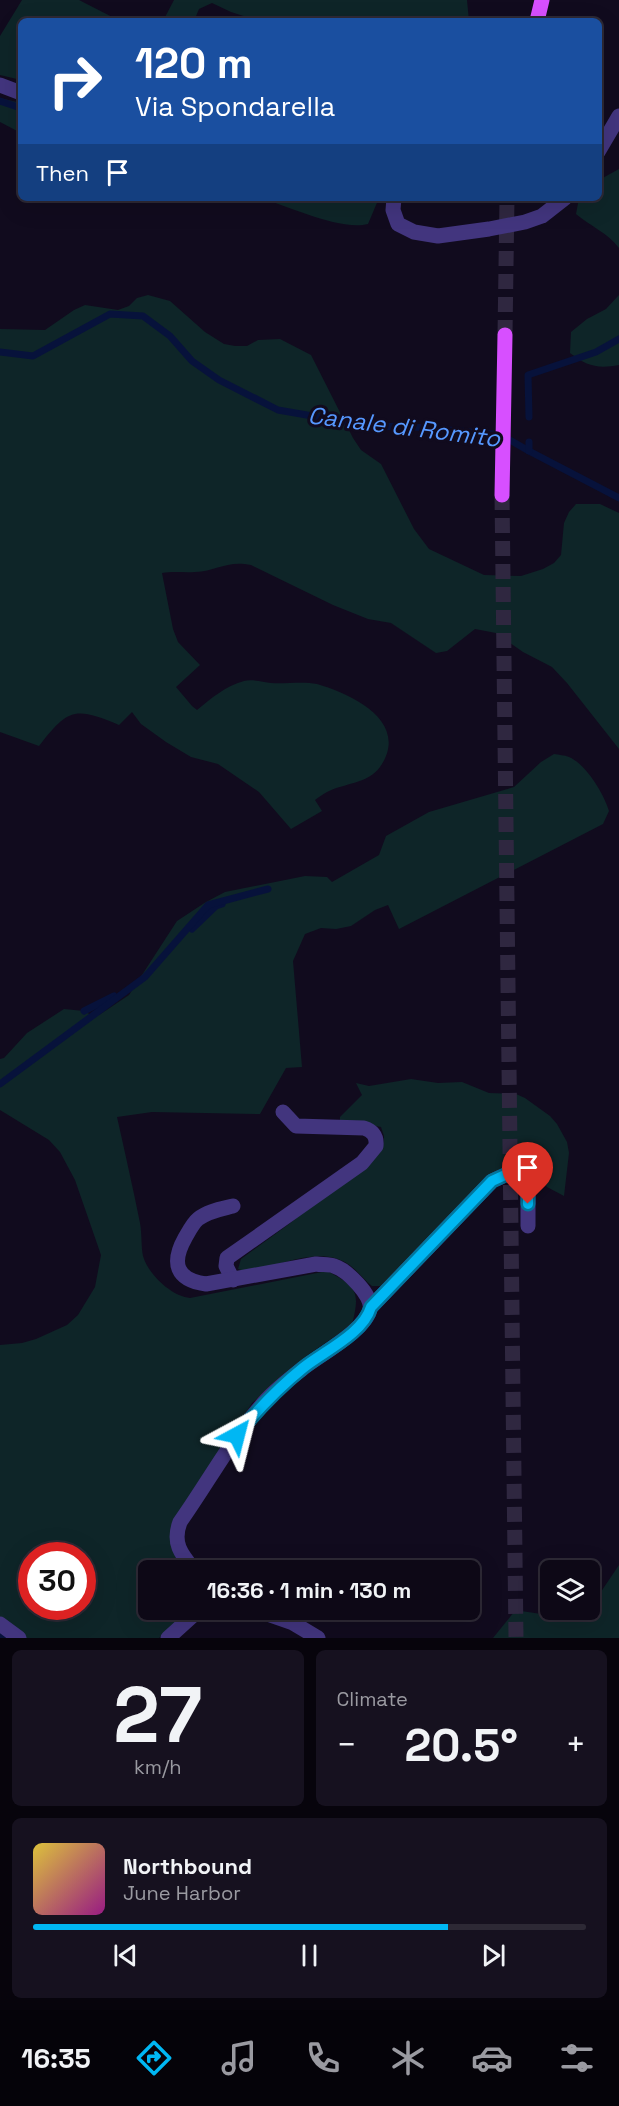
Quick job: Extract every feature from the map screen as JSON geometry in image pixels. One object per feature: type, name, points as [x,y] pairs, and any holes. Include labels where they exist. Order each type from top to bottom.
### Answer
[{"type":"main road","points":[[538,18],[542,0]]},
{"type":"main road","points":[[502,495],[505,335]]},
{"type":"street","points":[[0,85],[18,92]]},
{"type":"street","points":[[602,145],[619,117]]},
{"type":"street","points":[[394,201],[393,210],[398,224],[414,232],[438,236],[525,222],[542,216],[561,201]]},
{"type":"street","points":[[233,1280],[226,1266],[227,1258],[362,1163],[376,1146],[375,1136],[364,1128],[296,1126],[284,1112]]},
{"type":"street","points":[[185,1560],[176,1544],[176,1532],[180,1522],[237,1435],[262,1404],[304,1367],[341,1342],[368,1315],[371,1307],[492,1181],[518,1169],[528,1181],[528,1226]]},
{"type":"street","points":[[233,1206],[207,1213],[196,1220],[179,1249],[181,1272],[185,1278],[192,1282],[206,1284],[316,1264],[332,1265],[359,1286],[370,1300],[371,1307]]},
{"type":"street","points":[[168,1638],[188,1620]]},
{"type":"street","points":[[284,1620],[318,1638]]},
{"type":"street","points":[[0,1624],[19,1638]]},
{"type":"green space","points":[[22,0],[79,0],[114,18],[18,18],[18,79],[0,75],[0,36]]},
{"type":"green space","points":[[174,0],[467,0],[469,18],[250,18],[212,3],[199,9],[195,18],[165,18]]},
{"type":"green space","points":[[0,98],[18,102],[18,131],[0,122]]},
{"type":"green space","points":[[619,169],[619,248],[610,238],[576,214],[578,201],[602,201],[602,178]]},
{"type":"green space","points":[[268,201],[378,201],[368,224],[356,225],[314,217]]},
{"type":"green space","points":[[148,295],[170,301],[205,332],[224,344],[247,346],[258,340],[280,339],[311,355],[353,438],[361,450],[381,464],[414,529],[429,549],[484,575],[521,576],[554,563],[561,555],[564,523],[576,504],[600,504],[619,513],[619,749],[552,667],[523,652],[496,633],[475,629],[447,651],[436,653],[391,623],[368,619],[333,605],[251,565],[243,564],[203,571],[162,573],[173,629],[178,642],[200,665],[176,687],[197,710],[225,689],[244,681],[312,683],[346,695],[373,712],[383,724],[388,736],[388,751],[380,767],[369,777],[334,789],[315,800],[322,811],[291,829],[259,792],[218,764],[191,757],[166,742],[141,724],[132,712],[119,725],[92,715],[73,714],[57,724],[39,746],[0,732],[0,329],[45,330],[85,305],[118,310],[129,306],[137,298]]},
{"type":"green space","points":[[619,295],[619,365],[604,367],[593,365],[570,353],[571,332],[587,319],[606,309]]},
{"type":"green space","points":[[554,754],[569,757],[582,766],[594,780],[609,811],[603,824],[399,929],[388,905],[375,910],[351,926],[336,929],[321,928],[305,934],[293,961],[302,1067],[286,1068],[260,1114],[152,1112],[117,1117],[140,1223],[143,1256],[155,1277],[168,1289],[190,1298],[327,1271],[351,1286],[356,1305],[352,1325],[309,1354],[252,1403],[170,1533],[178,1560],[138,1560],[138,1620],[180,1620],[159,1638],[25,1638],[0,1618],[0,1345],[36,1339],[67,1325],[78,1315],[95,1287],[101,1255],[75,1180],[60,1152],[49,1140],[0,1110],[0,1059],[4,1058],[27,1033],[64,1009],[99,1015],[129,995],[177,921],[206,902],[225,892],[305,876],[327,877],[332,882],[379,855],[386,836],[429,812],[514,787],[541,762]]},
{"type":"green space","points":[[411,1079],[438,1083],[462,1082],[489,1093],[516,1094],[550,1116],[567,1142],[569,1153],[564,1196],[547,1187],[536,1171],[523,1166],[497,1172],[382,1286],[372,1286],[348,1264],[325,1256],[299,1259],[248,1272],[238,1269],[241,1259],[289,1224],[383,1147],[384,1136],[381,1127],[340,1120],[340,1117],[362,1095],[356,1083],[369,1086]]},
{"type":"green space","points":[[619,1565],[619,1638],[493,1638],[518,1607],[521,1611],[540,1614],[540,1620],[600,1620],[600,1593]]},
{"type":"waterway","points":[[0,101],[18,107]]},
{"type":"waterway","name":"Canale di Romito","points":[[0,352],[33,356],[110,314],[143,316],[170,336],[192,361],[219,380],[278,410],[376,427],[403,426],[493,434],[508,439],[619,498]]},
{"type":"waterway","points":[[529,417],[528,375],[596,352],[619,339]]},
{"type":"waterway","name":"Canale di Romito","points":[[529,442],[529,451]]},
{"type":"waterway","points":[[0,1084],[145,977],[208,905],[268,889]]},
{"type":"waterway","points":[[192,929],[216,906],[222,904]]},
{"type":"waterway","points":[[84,1011],[114,996]]},
{"type":"tunnel","points":[[505,335],[507,201]]},
{"type":"tunnel","points":[[502,495],[516,1638]]},
{"type":"route","points":[[237,1435],[262,1404],[304,1367],[341,1342],[355,1329],[368,1315],[371,1307],[492,1181],[518,1169],[528,1181],[528,1204]]}]
